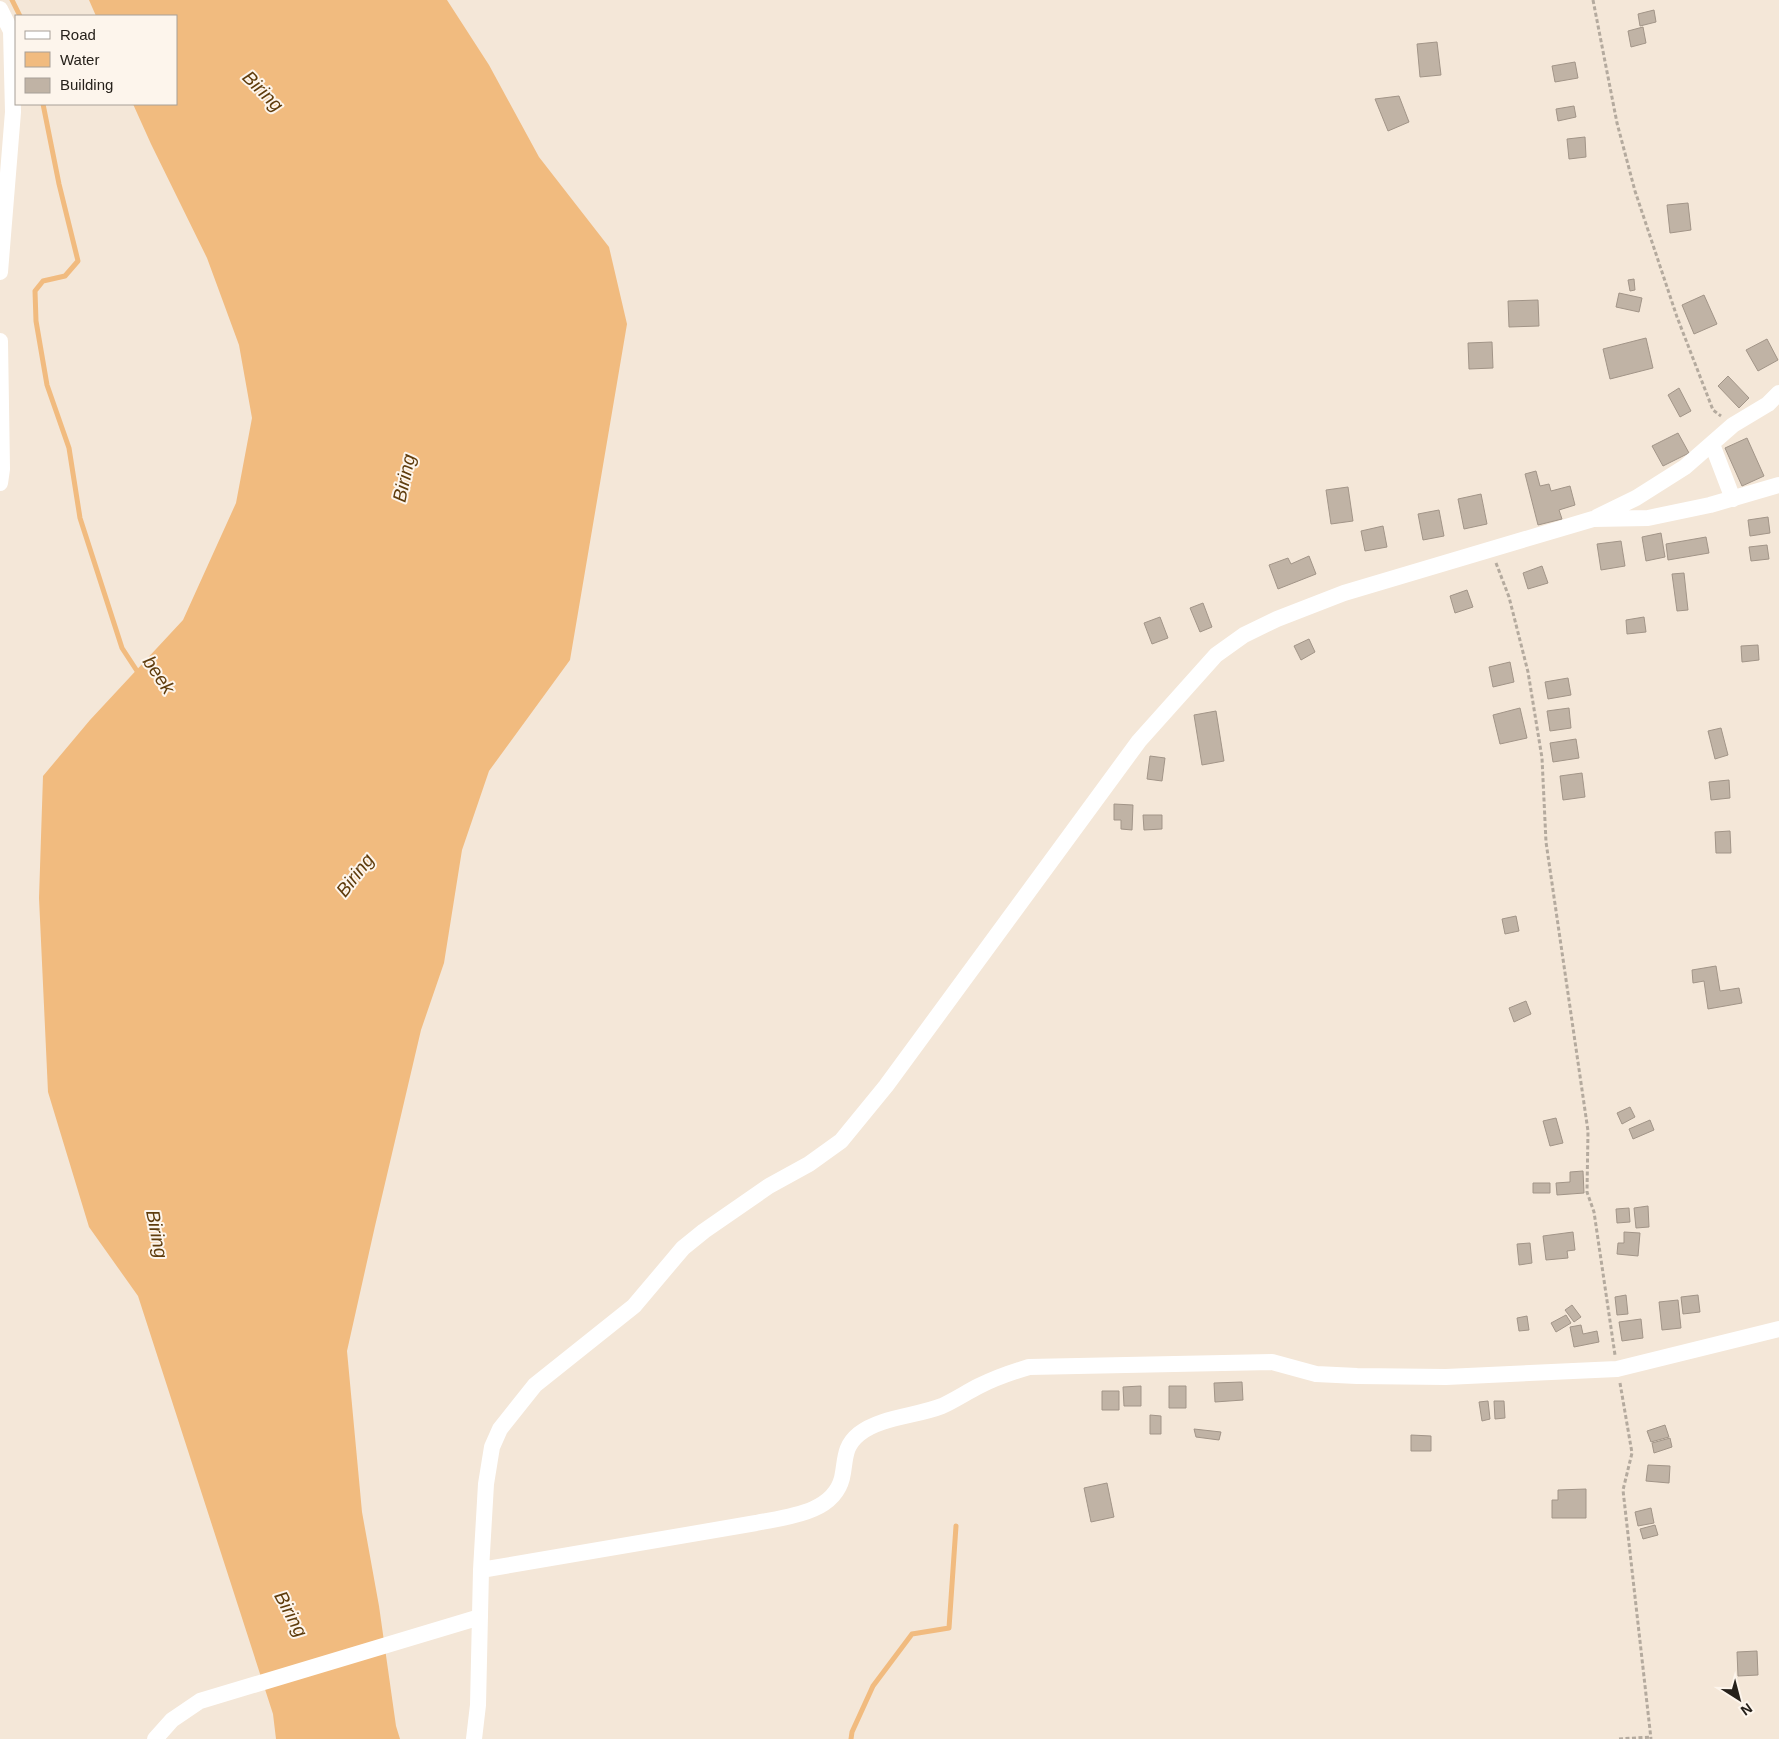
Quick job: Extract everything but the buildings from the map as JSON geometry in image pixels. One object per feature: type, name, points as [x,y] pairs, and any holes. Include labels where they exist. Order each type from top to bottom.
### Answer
[{"type":"street","points":[[0,9],[11,31],[13,112],[0,272]]},
{"type":"street","points":[[0,341],[2,469],[0,483]]},
{"type":"street","points":[[474,1739],[478,1705],[481,1570],[486,1484],[492,1447],[500,1429],[535,1385],[634,1306],[683,1248],[704,1231],[769,1186],[809,1164],[841,1141],[886,1086],[1139,741],[1216,655],[1252,631],[1277,619],[1344,593],[1592,519],[1636,498],[1685,468],[1733,425],[1768,404],[1779,393]]},
{"type":"street","points":[[1712,444],[1733,499]]},
{"type":"street","points":[[1592,519],[1648,518],[1710,505],[1779,485]]},
{"type":"street","points":[[481,1570],[756,1523],[822,1505],[836,1492],[842,1479],[845,1456],[851,1441],[862,1432],[880,1424],[942,1406],[989,1381],[1029,1367],[1272,1362],[1316,1374],[1446,1377],[1617,1369],[1779,1329]]},
{"type":"street","points":[[155,1739],[172,1720],[200,1701],[480,1617]]},
{"type":"path","points":[[1593,0],[1617,124],[1647,227],[1677,317],[1713,410],[1733,425]]},
{"type":"path","points":[[1492,550],[1509,597],[1528,672],[1542,758],[1546,842],[1588,1131],[1587,1192],[1594,1212],[1617,1369],[1632,1453],[1623,1490],[1651,1738],[1618,1739]]},
{"type":"water","name":"Biring","points":[[89,0],[447,0],[489,65],[539,157],[609,247],[627,324],[570,660],[489,771],[462,850],[444,963],[421,1030],[347,1351],[362,1512],[379,1606],[396,1726],[400,1739],[276,1739],[273,1714],[138,1296],[89,1227],[48,1092],[39,898],[43,776],[90,720],[183,620],[236,503],[252,418],[239,345],[207,258],[133,105],[178,105],[178,15],[96,15]]},
{"type":"waterway","points":[[12,0],[20,15]]},
{"type":"waterway","name":"beek","points":[[43,105],[59,184],[78,261],[65,276],[43,281],[35,291],[36,321],[47,385],[69,448],[80,518],[122,648],[139,674]]},
{"type":"waterway","points":[[851,1739],[852,1732],[873,1686],[912,1634],[949,1628],[956,1526]]}]
